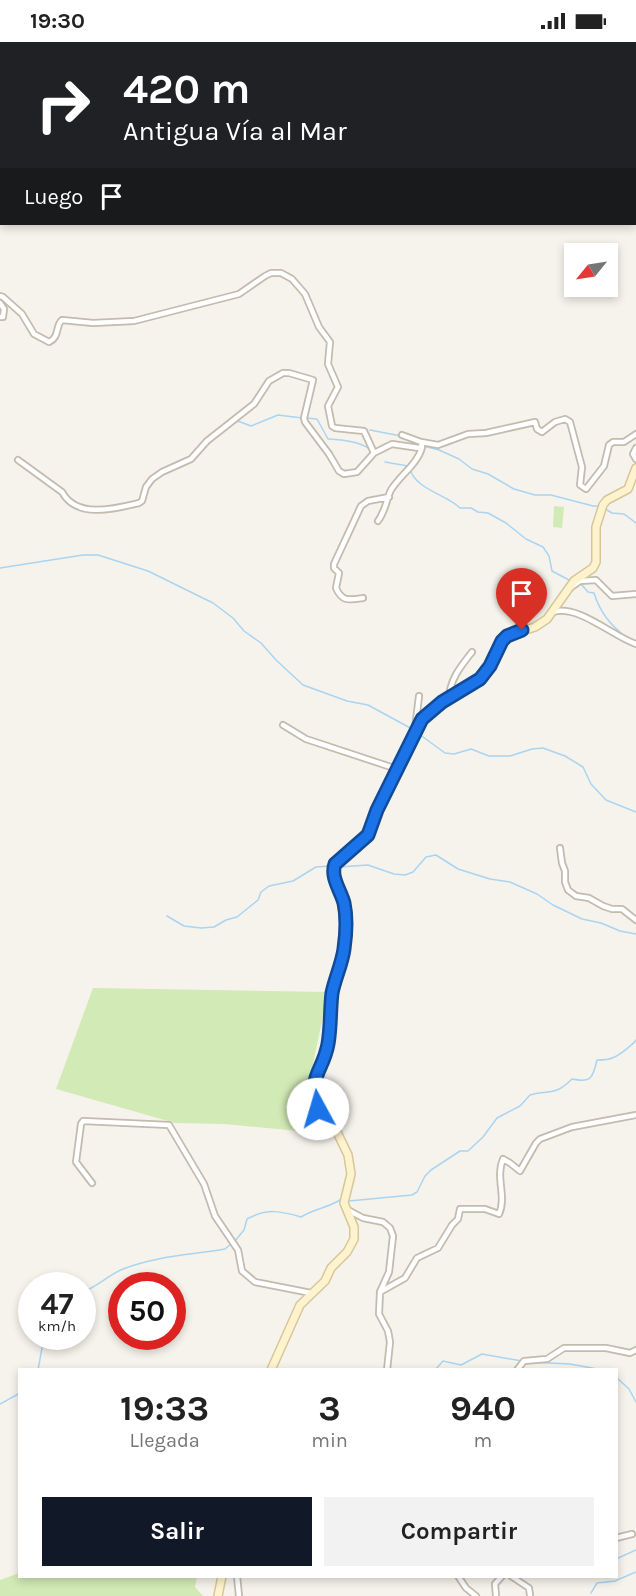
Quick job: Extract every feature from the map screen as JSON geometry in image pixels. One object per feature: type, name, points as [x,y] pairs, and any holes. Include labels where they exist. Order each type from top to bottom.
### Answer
[{"type":"main road","points":[[271,1368],[300,1305],[325,1281],[331,1268],[347,1251],[354,1239],[354,1227],[344,1203],[350,1182],[349,1160],[341,1138],[318,1109],[313,1083],[328,1043],[332,993],[344,947],[344,904],[333,869],[339,859],[356,848],[368,835],[377,810],[428,713],[485,674],[502,641],[507,636],[535,627],[547,619],[574,581],[592,568],[596,562],[596,527],[603,505],[607,500],[628,489],[636,468]]},
{"type":"main road","points":[[218,1596],[222,1578]]},
{"type":"street","points":[[0,296],[22,314],[34,334],[49,342],[56,336],[62,320],[102,323],[135,321],[239,294],[271,273],[281,273],[292,279],[304,294],[319,327],[330,342],[328,364],[338,387],[328,406],[332,426],[335,429],[364,431],[374,453]]},
{"type":"street","points":[[0,303],[4,312],[3,317],[0,317]]},
{"type":"street","points":[[18,460],[62,492],[66,500],[72,504],[96,511],[139,503],[149,483],[156,475],[191,459],[207,441],[254,404],[269,381],[283,373],[313,380],[305,422],[339,471],[344,474],[354,473],[374,453],[394,443],[413,448],[422,444]]},
{"type":"street","points":[[402,435],[422,444],[438,445],[468,434],[486,433],[535,422],[537,429],[542,432],[558,421],[567,419],[570,422],[582,462],[580,485],[586,489],[604,466],[609,445],[613,442],[624,442],[636,434]]},
{"type":"street","points":[[378,521],[387,507],[392,490],[418,457],[422,444]]},
{"type":"street","points":[[636,448],[633,454],[636,459]]},
{"type":"street","points":[[363,598],[346,600],[341,597],[336,588],[339,573],[334,568],[334,564],[361,506],[368,501],[389,496]]},
{"type":"street","points":[[569,589],[580,581],[596,580],[612,596],[636,594]]},
{"type":"street","points":[[552,612],[569,611],[636,644]]},
{"type":"street","points":[[449,698],[449,689],[458,670],[472,652]]},
{"type":"street","points":[[415,734],[419,696]]},
{"type":"street","points":[[283,725],[306,739],[398,769]]},
{"type":"street","points":[[560,848],[568,890],[576,896],[589,898],[603,906],[622,909],[636,920]]},
{"type":"street","points":[[380,1292],[405,1278],[417,1258],[438,1248],[459,1218],[460,1209],[485,1209],[499,1214],[503,1204],[502,1160],[510,1163],[520,1172],[540,1139],[572,1127],[636,1115]]},
{"type":"street","points":[[92,1183],[76,1162],[83,1121],[169,1125],[204,1184],[212,1209],[238,1250],[242,1271],[255,1282],[311,1293]]},
{"type":"street","points":[[345,1209],[363,1218],[383,1222],[392,1232],[389,1270],[380,1292],[379,1314],[390,1342],[387,1368]]},
{"type":"street","points":[[519,1368],[524,1361],[547,1359],[564,1348],[606,1348],[630,1353],[636,1350]]},
{"type":"street","points":[[618,1538],[632,1534]]},
{"type":"street","points":[[237,1578],[239,1596]]},
{"type":"street","points":[[459,1578],[476,1596]]},
{"type":"street","points":[[496,1596],[495,1584],[500,1578]]},
{"type":"street","points":[[515,1578],[529,1588],[530,1595]]},
{"type":"green space","points":[[554,506],[564,507],[562,528],[553,527]]},
{"type":"green space","points":[[93,988],[328,992],[299,1131],[224,1124],[175,1123],[56,1089]]},
{"type":"green space","points":[[18,1573],[18,1578],[197,1578],[195,1587],[203,1596],[0,1596],[0,1580]]},
{"type":"waterway","points":[[235,420],[251,426],[278,415],[302,418]]},
{"type":"waterway","points":[[307,418],[317,419],[328,439],[344,440],[370,449]]},
{"type":"waterway","points":[[370,430],[401,436]]},
{"type":"waterway","points":[[424,446],[459,459],[472,469],[488,474],[514,489],[535,495],[551,495],[601,506]]},
{"type":"waterway","points":[[385,462],[408,466]]},
{"type":"waterway","points":[[410,469],[418,482],[460,508],[471,508],[478,512],[488,513],[506,523],[526,539],[543,547],[549,556],[552,571],[569,580]]},
{"type":"waterway","points":[[607,510],[624,514],[636,523]]},
{"type":"waterway","points":[[0,568],[83,555],[98,555],[148,571],[213,603],[261,643],[303,685],[347,701],[368,705],[414,730]]},
{"type":"waterway","points":[[581,584],[588,592],[594,593],[606,618],[627,638]]},
{"type":"waterway","points":[[419,734],[445,753],[454,754],[471,749],[489,756],[510,756],[543,748],[565,756],[583,767],[591,784],[606,800],[636,812]]},
{"type":"waterway","points":[[339,867],[368,865],[394,874],[405,875],[413,872],[426,857],[436,855],[458,869],[490,879],[510,882],[582,919],[636,934]]},
{"type":"waterway","points":[[167,916],[184,926],[214,927],[237,917],[258,900],[261,892],[269,886],[293,881],[316,867],[330,866]]},
{"type":"waterway","points":[[349,1201],[412,1195],[417,1192],[425,1176],[431,1170],[460,1151],[468,1151],[483,1137],[497,1118],[520,1106],[530,1095],[556,1090],[572,1079],[590,1078],[597,1060],[615,1057],[636,1040]]},
{"type":"waterway","points":[[235,1241],[244,1230],[247,1219],[261,1213],[287,1213],[301,1217],[340,1200]]},
{"type":"waterway","points":[[96,1286],[135,1265],[225,1249],[232,1243]]},
{"type":"waterway","points":[[38,1368],[42,1350]]},
{"type":"waterway","points":[[437,1368],[443,1361],[461,1365],[482,1354],[522,1361]]},
{"type":"waterway","points":[[529,1362],[570,1364],[592,1368]]},
{"type":"waterway","points":[[618,1379],[629,1389],[636,1402]]},
{"type":"waterway","points":[[0,1404],[18,1394]]},
{"type":"waterway","points":[[618,1558],[636,1550]]},
{"type":"waterway","points":[[591,1593],[597,1583],[615,1581],[636,1572]]},
{"type":"route","points":[[318,1109],[313,1083],[326,1052],[332,993],[338,978],[344,947],[345,912],[334,875],[335,864],[356,848],[368,835],[377,810],[422,719],[442,702],[480,679],[490,666],[502,641],[507,636],[522,630]]}]
